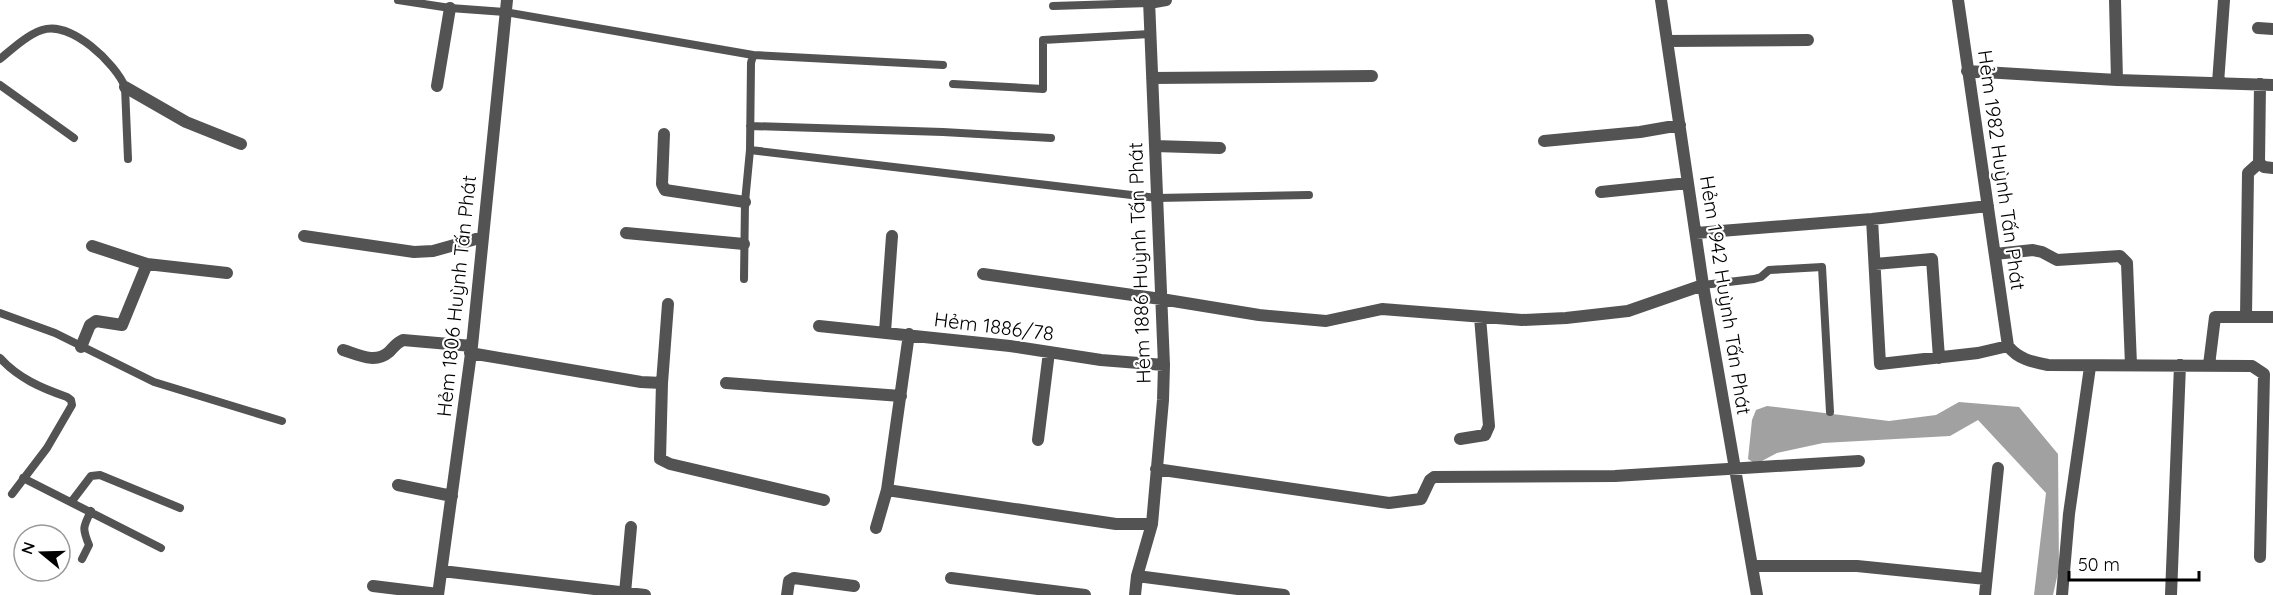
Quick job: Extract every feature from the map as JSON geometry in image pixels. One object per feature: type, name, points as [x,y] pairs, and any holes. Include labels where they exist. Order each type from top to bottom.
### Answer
[{"type":"street","points":[[1149,1],[1166,0]]},
{"type":"street","name":"Hẻm 1942 Huỳnh Tấn Phát","points":[[1661,0],[1703,285],[1757,595]]},
{"type":"street","name":"Hẻm 1982 Huỳnh Tấn Phát","points":[[1958,0],[2008,346]]},
{"type":"street","points":[[2115,0],[2117,80]]},
{"type":"street","points":[[2218,83],[2224,0]]},
{"type":"street","name":"Hẻm 1886 Huỳnh Tấn Phát","points":[[1135,595],[1137,576],[1152,524],[1164,365],[1149,1]]},
{"type":"street","name":"Hẻm 1806 Huỳnh Tấn Phát","points":[[438,595],[471,350],[506,6]]},
{"type":"street","points":[[437,86],[450,8]]},
{"type":"street","points":[[2258,28],[2273,29]]},
{"type":"street","points":[[1667,41],[1808,40]]},
{"type":"street","points":[[1967,71],[2117,80],[2267,85],[2259,163],[2248,173],[2246,317]]},
{"type":"street","points":[[1152,78],[1372,76]]},
{"type":"street","points":[[125,87],[186,122],[241,144]]},
{"type":"street","points":[[1544,141],[1640,132],[1680,125]]},
{"type":"street","points":[[664,134],[662,188],[664,190],[745,202]]},
{"type":"street","points":[[1155,146],[1220,148]]},
{"type":"street","points":[[2259,163],[2264,167],[2273,168]]},
{"type":"street","points":[[1601,192],[1688,183]]},
{"type":"street","points":[[1696,233],[1872,219],[1988,206]]},
{"type":"street","points":[[1872,219],[1880,364],[1978,353],[2008,346],[2014,354],[2031,362],[2049,365],[2252,366],[2264,374],[2260,557]]},
{"type":"street","points":[[626,233],[744,244]]},
{"type":"street","points":[[304,236],[414,252],[433,251],[483,237]]},
{"type":"street","points":[[885,332],[892,236]]},
{"type":"street","points":[[92,246],[147,264],[227,273]]},
{"type":"street","points":[[1995,254],[2032,249],[2057,260],[2122,257],[2127,263],[2131,365]]},
{"type":"street","points":[[1875,264],[1932,259],[1939,358]]},
{"type":"street","points":[[81,347],[90,325],[96,321],[122,326],[147,264]]},
{"type":"street","points":[[983,274],[1259,315],[1326,321],[1382,309],[1522,320],[1566,318],[1628,311],[1703,285]]},
{"type":"street","points":[[668,304],[659,453],[663,461],[824,500]]},
{"type":"street","points":[[1460,439],[1485,435],[1489,426],[1480,317]]},
{"type":"street","points":[[2209,365],[2215,317],[2273,317]]},
{"type":"street","name":"Hẻm 1886/78","points":[[819,326],[909,334],[1101,360],[1164,365]]},
{"type":"street","points":[[876,528],[887,490],[909,334]]},
{"type":"street","points":[[344,350],[375,359],[382,357],[397,342],[403,340],[471,350],[641,382],[662,383]]},
{"type":"street","points":[[1038,440],[1049,352]]},
{"type":"street","points":[[2171,595],[2180,365]]},
{"type":"street","points":[[2062,595],[2069,514],[2090,367]]},
{"type":"street","points":[[726,383],[901,396]]},
{"type":"street","points":[[1156,469],[1389,503],[1421,499],[1430,480],[1434,477],[1616,476],[1859,462]]},
{"type":"street","points":[[1985,595],[1998,468]]},
{"type":"street","points":[[399,485],[452,496]]},
{"type":"street","points":[[887,490],[1116,524],[1152,524]]},
{"type":"street","points":[[625,593],[631,526]]},
{"type":"street","points":[[1752,566],[1857,566],[1986,579]]},
{"type":"street","points":[[442,571],[645,595]]},
{"type":"street","points":[[1137,576],[1284,595]]},
{"type":"street","points":[[787,595],[789,581],[794,578],[854,586]]},
{"type":"street","points":[[951,578],[1085,595]]},
{"type":"street","points":[[373,586],[438,595]]},
{"type":"lane","points":[[398,0],[450,8],[506,6],[753,55],[943,65]]},
{"type":"lane","points":[[1053,6],[1149,1]]},
{"type":"lane","points":[[0,59],[42,30],[59,30],[77,37],[94,48],[122,78],[125,87],[128,159]]},
{"type":"lane","points":[[953,84],[1043,89],[1043,40],[1150,34]]},
{"type":"lane","points":[[744,279],[745,202],[750,150],[753,55]]},
{"type":"lane","points":[[0,85],[74,138]]},
{"type":"lane","points":[[750,126],[1051,138]]},
{"type":"lane","points":[[750,150],[1157,198],[1309,195]]},
{"type":"lane","points":[[1703,285],[1754,279],[1761,277],[1769,270],[1822,267],[1830,412]]},
{"type":"lane","points":[[0,313],[55,333],[154,382],[282,422]]},
{"type":"lane","points":[[0,358],[24,379],[71,400],[72,405],[47,448],[12,494]]},
{"type":"lane","points":[[72,501],[91,476],[100,475],[180,508]]},
{"type":"lane","points":[[23,478],[72,501],[160,549]]},
{"type":"lane","points":[[82,559],[89,544],[83,534],[84,526],[91,511]]},
{"type":"shaded area","points":[[1959,402],[2019,407],[2058,454],[2059,568],[2053,595],[2034,595],[2046,493],[1978,420],[1950,436],[1823,443],[1777,453],[1756,464],[1748,459],[1752,420],[1756,410],[1767,406],[1889,421],[1936,415]]}]
